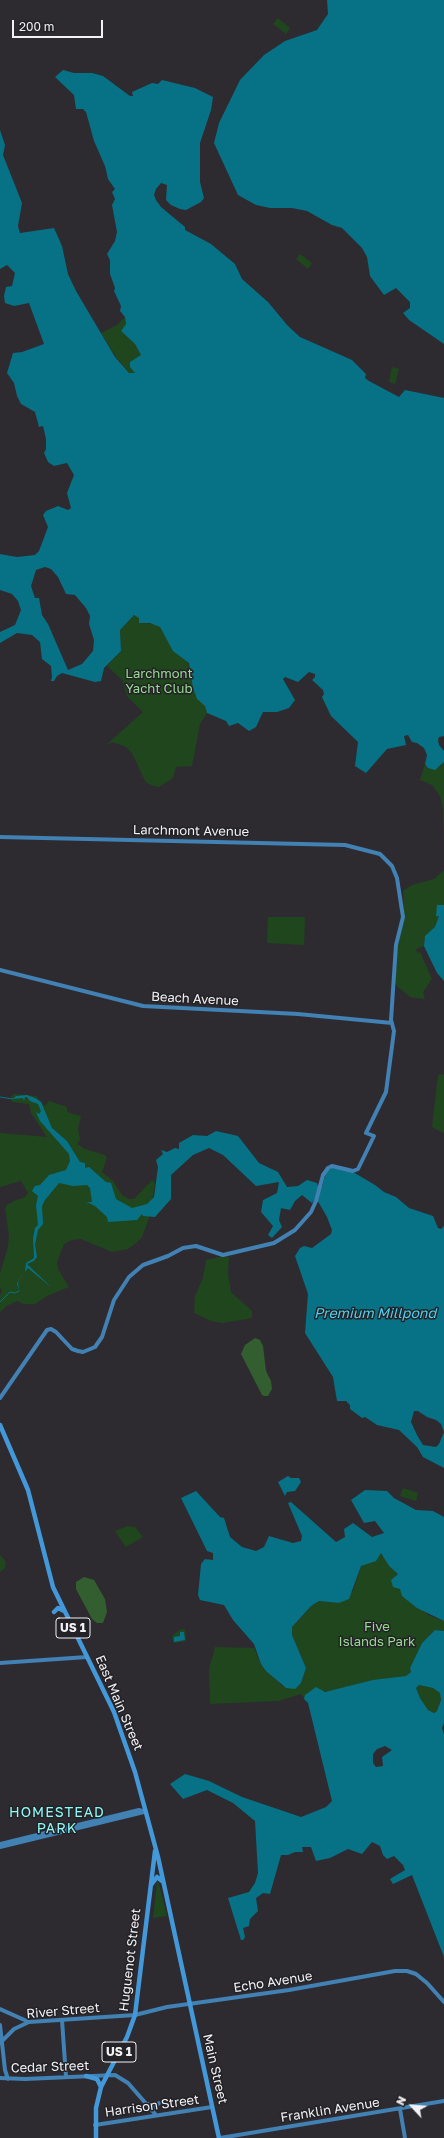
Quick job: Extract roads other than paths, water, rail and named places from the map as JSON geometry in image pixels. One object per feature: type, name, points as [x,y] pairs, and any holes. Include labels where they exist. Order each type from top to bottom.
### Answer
[{"type":"main road","name":"East Main Street","points":[[0,1424],[28,1490],[53,1587],[114,1712],[126,1742],[146,1812],[164,1884],[190,2005]]},
{"type":"main road","points":[[54,1612],[60,1608],[66,1613]]},
{"type":"main road","name":"Huguenot Street","points":[[96,2138],[96,2108],[101,2087],[127,2037],[135,2016],[155,1849]]},
{"type":"main road","points":[[150,1886],[157,1877],[162,1879],[164,1884]]},
{"type":"main road","name":"Main Street","points":[[190,2005],[219,2138]]},
{"type":"main road","points":[[86,2076],[97,2079],[101,2087]]},
{"type":"street","name":"Larchmont Avenue","points":[[0,837],[330,843],[380,854],[392,866],[396,873],[403,916],[396,945],[392,1023]]},
{"type":"street","name":"Beach Avenue","points":[[0,970],[143,1006],[321,1016],[392,1023]]},
{"type":"street","points":[[0,1398],[47,1330],[51,1329],[56,1332],[72,1349],[78,1352],[91,1350],[98,1344],[102,1337],[114,1300],[129,1277],[143,1265],[168,1256],[183,1248],[196,1246],[223,1255],[268,1246],[295,1230],[311,1212],[323,1175],[328,1168],[337,1166],[353,1171],[358,1169],[374,1136],[366,1133],[386,1092],[394,1031],[392,1023]]},
{"type":"street","points":[[0,1663],[87,1657]]},
{"type":"street","points":[[0,1844],[139,1810],[146,1812]]},
{"type":"street","points":[[0,1847],[146,1812]]},
{"type":"street","name":"Echo Avenue","points":[[135,2016],[167,2007],[190,2005],[395,1971],[407,1971],[414,1973],[427,1983],[444,2002]]},
{"type":"street","points":[[0,2009],[29,2022]]},
{"type":"street","name":"River Street","points":[[1,2041],[14,2029],[29,2022],[135,2016]]},
{"type":"street","points":[[62,2020],[66,2077]]},
{"type":"street","points":[[0,2025],[5,2070],[8,2079]]},
{"type":"street","name":"Cedar Street","points":[[0,2078],[8,2079],[115,2075],[124,2080],[156,2115]]},
{"type":"street","name":"Franklin Avenue","points":[[219,2138],[444,2101]]},
{"type":"street","points":[[146,2103],[155,2107],[159,2102]]},
{"type":"street","name":"Harrison Street","points":[[95,2125],[212,2107]]},
{"type":"street","points":[[400,2109],[405,2138]]},
{"type":"water","points":[[327,0],[444,0],[444,344],[409,320],[403,313],[410,308],[410,302],[396,288],[384,295],[370,276],[367,257],[362,248],[342,228],[332,225],[307,211],[292,208],[270,208],[256,205],[238,195],[214,143],[219,123],[240,80],[264,55],[285,41],[317,30],[328,14]]},
{"type":"water","points":[[63,70],[74,73],[92,73],[103,76],[130,96],[133,96],[132,92],[152,83],[158,84],[162,80],[195,88],[213,97],[211,110],[200,143],[200,182],[204,198],[201,202],[186,210],[180,209],[171,205],[166,200],[167,185],[161,183],[156,189],[154,195],[161,207],[185,227],[185,230],[211,244],[235,264],[242,279],[268,302],[288,326],[300,337],[352,360],[366,374],[365,378],[399,397],[405,390],[444,398],[444,736],[439,737],[438,740],[439,745],[444,751],[444,762],[435,770],[428,768],[425,764],[427,755],[424,748],[417,743],[412,742],[408,735],[404,736],[406,745],[387,749],[366,773],[355,766],[358,742],[331,716],[322,697],[324,694],[323,690],[312,680],[315,677],[315,674],[309,672],[298,682],[285,677],[283,679],[295,700],[289,708],[277,712],[263,712],[256,727],[249,731],[238,723],[229,726],[226,721],[207,713],[205,706],[197,699],[193,688],[189,663],[173,651],[160,627],[150,623],[139,623],[139,618],[134,615],[120,630],[121,651],[104,668],[101,681],[95,682],[62,673],[57,676],[54,681],[51,681],[51,666],[42,659],[40,642],[32,635],[17,633],[0,643],[0,632],[15,625],[21,610],[18,601],[12,594],[0,590],[0,554],[17,557],[35,555],[39,551],[48,527],[43,515],[46,511],[58,506],[68,510],[71,508],[67,493],[74,475],[67,463],[54,466],[48,462],[44,453],[46,449],[46,439],[43,426],[39,427],[35,412],[21,404],[17,396],[14,383],[7,373],[13,353],[22,352],[44,344],[29,303],[14,306],[5,303],[4,296],[6,287],[12,286],[15,273],[7,265],[0,269],[0,130],[5,145],[3,155],[22,203],[18,226],[20,233],[54,228],[62,246],[68,274],[76,291],[115,357],[129,373],[135,373],[130,367],[130,362],[141,355],[135,344],[121,331],[126,324],[125,317],[120,311],[121,306],[114,291],[115,288],[110,274],[110,260],[107,254],[115,241],[117,232],[112,205],[115,199],[112,192],[115,189],[108,179],[105,166],[94,141],[86,112],[83,109],[76,109],[74,95],[55,77]],"holes":[[[45,567],[51,569],[58,577],[66,594],[75,595],[86,608],[90,616],[89,624],[94,640],[93,651],[82,664],[68,670],[48,624],[42,615],[39,598],[35,598],[31,586],[36,570]]]},
{"type":"water","points":[[437,905],[444,905],[444,981],[437,973],[424,946],[425,936],[435,927],[439,916],[436,916]]},
{"type":"water","name":"Premium Millpond","points":[[27,1095],[41,1102],[52,1128],[67,1141],[80,1162],[85,1163],[85,1168],[89,1167],[106,1182],[111,1183],[116,1199],[132,1208],[147,1204],[154,1197],[158,1167],[156,1160],[163,1154],[161,1150],[167,1152],[175,1148],[179,1149],[179,1143],[193,1135],[207,1136],[216,1131],[238,1136],[259,1163],[278,1172],[287,1187],[298,1186],[307,1180],[317,1183],[318,1186],[322,1187],[326,1172],[333,1167],[353,1172],[384,1192],[396,1197],[409,1208],[433,1216],[438,1228],[441,1229],[444,1226],[444,1432],[444,1468],[423,1457],[417,1447],[399,1430],[377,1425],[365,1417],[362,1418],[350,1409],[350,1405],[346,1401],[337,1401],[333,1377],[305,1333],[308,1294],[295,1256],[300,1248],[304,1246],[312,1248],[331,1234],[332,1230],[327,1217],[319,1203],[315,1199],[312,1203],[302,1195],[295,1201],[290,1210],[281,1208],[279,1220],[282,1227],[272,1238],[268,1235],[273,1226],[261,1212],[263,1200],[277,1193],[279,1182],[256,1186],[223,1155],[209,1148],[193,1155],[171,1175],[171,1199],[155,1217],[143,1216],[142,1214],[137,1220],[108,1222],[107,1217],[95,1206],[89,1203],[86,1204],[89,1202],[92,1202],[90,1188],[87,1185],[73,1186],[59,1183],[42,1206],[43,1224],[38,1230],[35,1245],[37,1257],[34,1261],[27,1264],[52,1288],[28,1268],[25,1272],[26,1263],[34,1258],[33,1238],[35,1228],[38,1225],[36,1205],[38,1196],[32,1191],[35,1186],[40,1185],[49,1175],[66,1170],[70,1161],[69,1154],[40,1121],[36,1112],[39,1114],[41,1111],[38,1104],[30,1101],[27,1097],[25,1097],[24,1101],[23,1098],[13,1099],[16,1096]],"holes":[[[414,1411],[418,1411],[441,1424],[444,1432],[439,1444],[436,1447],[423,1445],[411,1422]]]},
{"type":"water","points":[[288,1476],[291,1478],[299,1478],[301,1482],[295,1491],[287,1492],[285,1496],[278,1482]]},
{"type":"water","points":[[365,1490],[387,1491],[394,1498],[416,1510],[433,1511],[444,1517],[444,1621],[417,1608],[402,1596],[400,1589],[393,1587],[391,1580],[398,1574],[389,1566],[381,1553],[376,1561],[361,1566],[349,1599],[339,1603],[319,1601],[311,1606],[292,1627],[292,1635],[306,1668],[301,1683],[295,1689],[286,1688],[266,1671],[261,1664],[254,1644],[233,1620],[224,1605],[200,1600],[198,1595],[201,1564],[205,1559],[213,1560],[213,1553],[207,1551],[181,1498],[196,1491],[220,1517],[224,1518],[230,1537],[242,1547],[256,1551],[264,1547],[269,1536],[293,1543],[301,1541],[302,1536],[288,1503],[291,1502],[336,1542],[345,1537],[344,1529],[353,1523],[372,1537],[384,1533],[375,1521],[364,1523],[351,1500]]},
{"type":"water","points":[[435,1630],[444,1631],[444,1723],[442,1728],[444,1734],[444,1957],[412,1875],[393,1884],[390,1879],[405,1870],[403,1865],[394,1856],[387,1859],[383,1855],[380,1846],[372,1842],[362,1854],[348,1849],[330,1858],[316,1861],[311,1847],[302,1847],[303,1852],[281,1855],[270,1894],[263,1893],[256,1898],[258,1911],[250,1919],[249,1926],[243,1928],[245,1937],[241,1940],[228,1898],[249,1892],[255,1883],[258,1873],[255,1821],[233,1803],[207,1790],[183,1799],[170,1784],[185,1774],[209,1781],[242,1797],[301,1817],[326,1807],[332,1801],[308,1703],[304,1699],[305,1695],[316,1687],[325,1692],[373,1680],[406,1676],[411,1672],[410,1668],[422,1643]],"holes":[[[419,1685],[433,1688],[440,1693],[441,1700],[437,1711],[434,1713],[428,1710],[420,1698],[416,1688]],[[385,1746],[392,1750],[382,1757],[383,1766],[376,1767],[373,1763],[373,1754],[377,1749]]]},
{"type":"water","points":[[180,1632],[184,1632],[185,1640],[174,1642],[174,1637],[180,1636]]},
{"type":"waterway","points":[[0,1097],[13,1099]]},
{"type":"waterway","points":[[0,1302],[10,1292],[15,1293],[19,1291]]},
{"type":"district","name":"HOMESTEAD PARK","points":[[57,1822]]},
{"type":"park label","name":"Larchmont Yacht Club","points":[[159,682]]},
{"type":"park label","name":"Five Islands Park","points":[[377,1634]]}]
